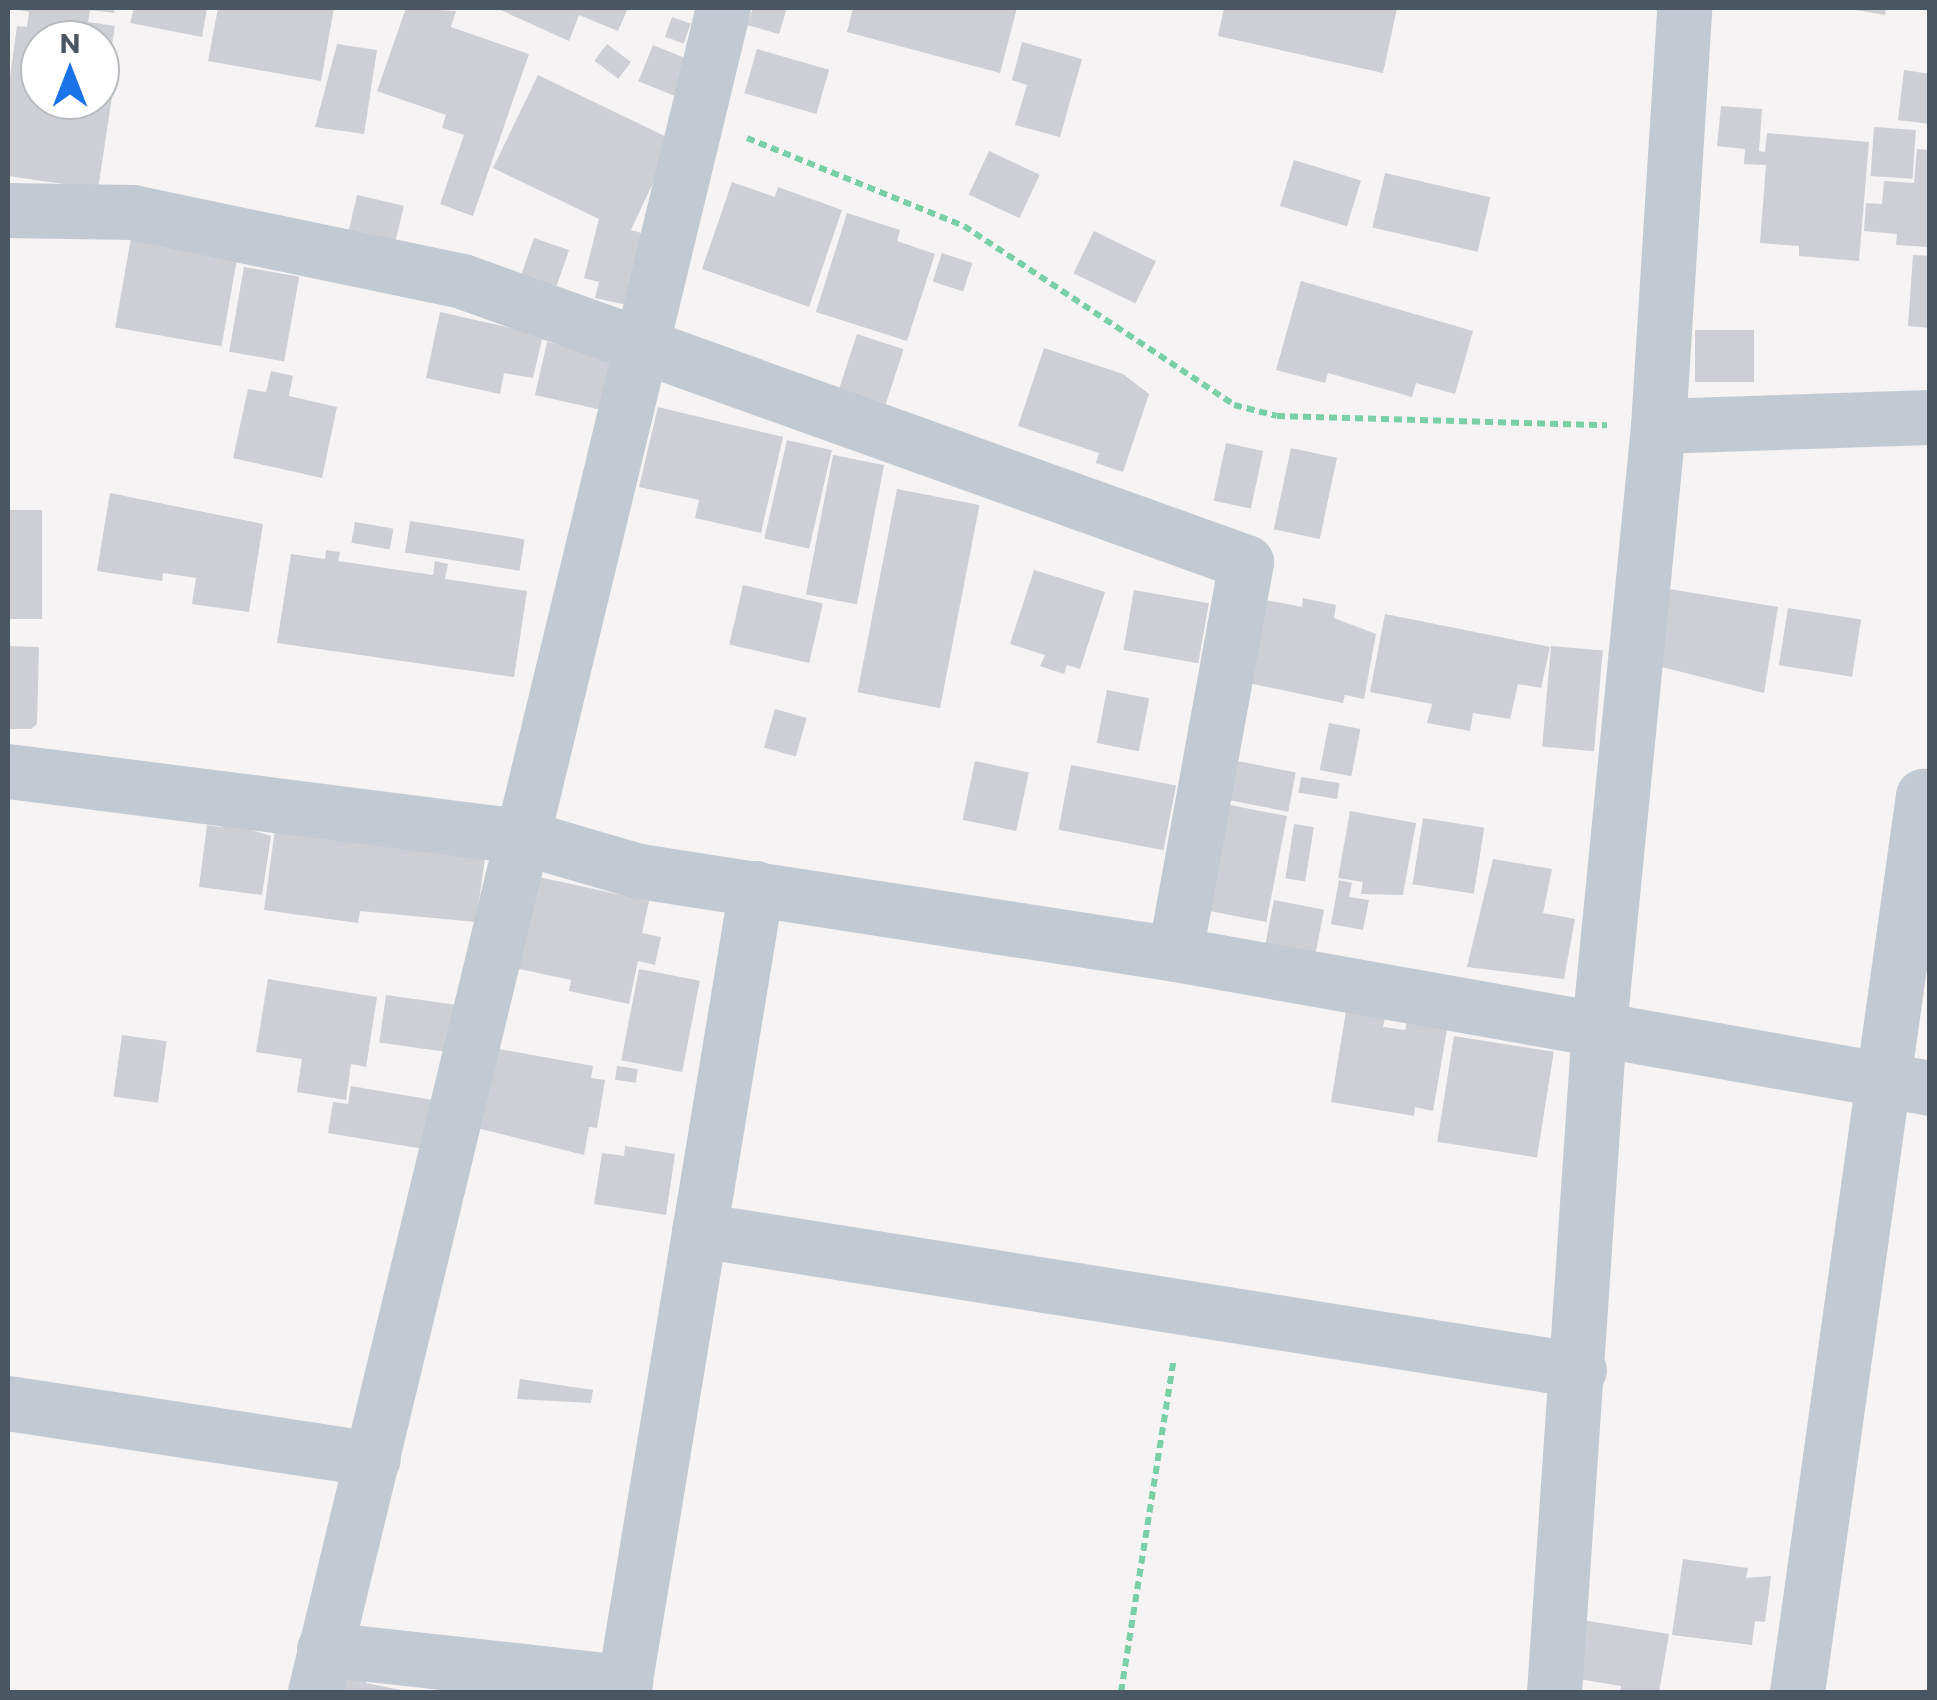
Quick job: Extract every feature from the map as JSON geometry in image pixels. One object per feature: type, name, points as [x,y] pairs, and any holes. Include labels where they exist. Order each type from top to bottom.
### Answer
[{"type":"street","points":[[724,8],[519,836],[320,1671],[624,1687],[756,888]]},
{"type":"street","points":[[1554,1692],[1598,1028],[1658,426],[1684,8]]},
{"type":"street","points":[[8,210],[132,212],[462,281],[642,350],[1246,562],[1175,954]]},
{"type":"street","points":[[1658,426],[1930,418]]},
{"type":"street","points":[[8,772],[519,836],[639,871],[1175,954],[1907,1084]]},
{"type":"street","points":[[1797,1692],[1907,1084],[1927,784]]},
{"type":"street","points":[[699,1230],[1578,1370]]},
{"type":"street","points":[[8,1403],[373,1459]]},
{"type":"path","points":[[696,118],[964,226],[1234,404],[1277,416],[1658,426]]},
{"type":"path","points":[[1120,1692],[1182,1307]]},
{"type":"building","points":[[11,8],[115,8],[114,13],[90,10],[88,20],[28,20],[29,12]]},
{"type":"building","points":[[134,8],[207,8],[202,37],[130,23]]},
{"type":"building","points":[[218,8],[334,8],[321,81],[208,61]]},
{"type":"building","points":[[406,8],[456,11],[451,27],[529,54],[473,216],[440,204],[464,135],[442,128],[446,115],[377,91]]},
{"type":"building","points":[[496,8],[628,8],[618,31],[579,15],[569,41]]},
{"type":"building","points":[[753,8],[787,8],[779,34],[747,25]]},
{"type":"building","points":[[853,8],[1017,8],[1000,73],[847,32]]},
{"type":"building","points":[[1224,8],[1397,8],[1383,73],[1218,36]]},
{"type":"building","points":[[1844,8],[1886,8],[1885,15]]},
{"type":"building","points":[[672,17],[691,24],[684,44],[665,37]]},
{"type":"building","points":[[17,26],[20,120],[108,120],[98,189],[8,176],[8,91]]},
{"type":"building","points":[[1022,42],[1082,59],[1060,137],[1015,125],[1027,85],[1012,80]]},
{"type":"building","points":[[337,44],[377,50],[364,134],[315,127]]},
{"type":"building","points":[[607,44],[631,62],[618,79],[594,61]]},
{"type":"building","points":[[653,45],[690,60],[675,96],[638,81]]},
{"type":"building","points":[[757,49],[829,70],[816,114],[744,93]]},
{"type":"building","points":[[1904,70],[1930,74],[1930,124],[1898,120]]},
{"type":"building","points":[[538,75],[673,140],[631,230],[648,235],[632,306],[595,298],[599,282],[584,278],[599,219],[493,168]]},
{"type":"building","points":[[1721,106],[1762,109],[1759,151],[1765,152],[1767,133],[1869,142],[1859,261],[1799,256],[1799,246],[1760,243],[1766,165],[1744,164],[1745,149],[1717,146]]},
{"type":"building","points":[[1874,127],[1916,130],[1912,179],[1871,176]]},
{"type":"building","points":[[1917,149],[1930,150],[1930,247],[1896,245],[1897,234],[1864,231],[1866,203],[1882,204],[1884,181],[1914,183]]},
{"type":"building","points":[[989,151],[1040,175],[1019,218],[969,195]]},
{"type":"building","points":[[1294,160],[1361,180],[1347,226],[1280,206]]},
{"type":"building","points":[[1385,173],[1490,197],[1478,252],[1372,228]]},
{"type":"building","points":[[732,182],[775,197],[778,187],[842,210],[809,307],[702,269]]},
{"type":"building","points":[[357,195],[404,206],[395,242],[349,231]]},
{"type":"building","points":[[847,213],[900,230],[897,241],[935,254],[907,341],[816,312]]},
{"type":"building","points":[[1094,231],[1156,261],[1135,303],[1073,273]]},
{"type":"building","points":[[132,232],[238,251],[222,346],[115,328]]},
{"type":"building","points":[[534,238],[569,250],[556,287],[521,275]]},
{"type":"building","points":[[942,253],[972,263],[963,291],[933,282]]},
{"type":"building","points":[[1913,255],[1930,256],[1930,328],[1908,326]]},
{"type":"building","points":[[244,267],[299,277],[284,361],[229,352]]},
{"type":"building","points":[[1301,281],[1473,331],[1455,394],[1416,383],[1412,397],[1328,373],[1325,383],[1276,370]]},
{"type":"building","points":[[440,312],[543,335],[533,378],[504,373],[500,394],[426,378]]},
{"type":"building","points":[[1695,330],[1754,330],[1754,382],[1695,382]]},
{"type":"building","points":[[857,334],[904,349],[883,412],[837,397]]},
{"type":"building","points":[[547,342],[606,355],[611,366],[602,410],[535,395]]},
{"type":"building","points":[[1044,348],[1123,374],[1149,394],[1123,472],[1096,463],[1099,453],[1018,426]]},
{"type":"building","points":[[271,371],[293,376],[289,396],[337,407],[322,478],[233,458],[248,389],[266,392]]},
{"type":"building","points":[[658,407],[783,437],[761,533],[695,518],[699,500],[639,487]]},
{"type":"building","points":[[787,440],[832,450],[809,549],[764,538]]},
{"type":"building","points":[[1226,443],[1263,451],[1251,509],[1214,501]]},
{"type":"building","points":[[1291,448],[1337,458],[1320,539],[1274,529]]},
{"type":"building","points":[[833,455],[884,465],[857,604],[806,594]]},
{"type":"building","points":[[897,489],[979,505],[940,708],[858,692]]},
{"type":"building","points":[[110,493],[263,524],[249,612],[192,604],[196,578],[163,573],[162,581],[97,571]]},
{"type":"building","points":[[8,510],[42,510],[42,619],[8,619]]},
{"type":"building","points":[[410,521],[525,539],[520,571],[405,553]]},
{"type":"building","points":[[355,522],[393,529],[390,549],[351,543]]},
{"type":"building","points":[[326,550],[340,552],[338,561],[433,575],[435,561],[448,564],[445,579],[527,591],[514,677],[277,643],[291,554],[325,559]]},
{"type":"building","points":[[1034,570],[1105,592],[1080,669],[1067,665],[1064,674],[1040,666],[1045,655],[1010,644]]},
{"type":"building","points":[[743,585],[823,603],[809,663],[729,644]]},
{"type":"building","points":[[1663,588],[1778,607],[1764,693],[1654,665]]},
{"type":"building","points":[[1134,590],[1209,603],[1198,663],[1123,650]]},
{"type":"building","points":[[1303,598],[1336,605],[1334,618],[1376,634],[1364,699],[1345,695],[1343,703],[1244,682],[1261,599],[1302,607]]},
{"type":"building","points":[[1788,608],[1861,620],[1852,677],[1779,665]]},
{"type":"building","points":[[1385,614],[1550,647],[1541,688],[1518,684],[1510,719],[1473,713],[1470,731],[1427,723],[1432,704],[1370,692]]},
{"type":"building","points":[[8,646],[39,647],[37,724],[31,729],[8,729]]},
{"type":"building","points":[[1551,646],[1603,651],[1594,751],[1542,747]]},
{"type":"building","points":[[1107,690],[1149,698],[1139,751],[1097,743]]},
{"type":"building","points":[[775,709],[807,718],[796,757],[764,747]]},
{"type":"building","points":[[1329,723],[1360,729],[1351,776],[1320,770]]},
{"type":"building","points":[[1232,760],[1296,772],[1288,812],[1224,799]]},
{"type":"building","points":[[975,761],[1029,772],[1016,831],[963,820]]},
{"type":"building","points":[[1071,765],[1176,785],[1163,850],[1058,830]]},
{"type":"building","points":[[1301,777],[1340,783],[1337,799],[1298,793]]},
{"type":"building","points":[[1230,805],[1287,816],[1266,922],[1209,911]]},
{"type":"building","points":[[1350,811],[1416,823],[1403,895],[1361,894],[1363,882],[1338,878]]},
{"type":"building","points":[[1423,818],[1484,828],[1474,894],[1413,884]]},
{"type":"building","points":[[222,821],[271,836],[262,895],[199,887],[207,825],[222,827]]},
{"type":"building","points":[[1294,824],[1314,827],[1305,881],[1285,878]]},
{"type":"building","points":[[275,829],[485,858],[476,922],[360,911],[358,923],[264,910]]},
{"type":"building","points":[[1493,859],[1552,869],[1543,913],[1575,919],[1564,979],[1467,967]]},
{"type":"building","points":[[525,874],[649,901],[642,933],[661,937],[655,965],[638,961],[629,1004],[569,991],[571,980],[510,967]]},
{"type":"building","points":[[1339,880],[1352,883],[1349,897],[1369,900],[1363,930],[1331,924]]},
{"type":"building","points":[[1274,900],[1324,910],[1315,956],[1265,946]]},
{"type":"building","points":[[639,969],[700,981],[682,1072],[621,1060]]},
{"type":"building","points":[[268,979],[377,997],[366,1067],[351,1064],[346,1100],[297,1092],[302,1059],[256,1052]]},
{"type":"building","points":[[386,995],[455,1005],[449,1052],[379,1043]]},
{"type":"building","points":[[1346,1011],[1385,1018],[1383,1027],[1405,1030],[1407,1022],[1447,1029],[1433,1111],[1415,1107],[1414,1116],[1331,1102]]},
{"type":"building","points":[[122,1035],[167,1041],[158,1103],[113,1096]]},
{"type":"building","points":[[1454,1036],[1554,1052],[1537,1157],[1437,1142]]},
{"type":"building","points":[[483,1046],[593,1066],[591,1078],[605,1080],[597,1128],[589,1127],[584,1155],[469,1126]]},
{"type":"building","points":[[617,1066],[638,1069],[636,1083],[615,1080]]},
{"type":"building","points":[[351,1086],[433,1100],[424,1149],[328,1133],[333,1102],[348,1104]]},
{"type":"building","points":[[625,1146],[675,1154],[666,1215],[594,1204],[602,1153],[624,1156]]},
{"type":"building","points":[[520,1379],[593,1390],[591,1403],[517,1399]]},
{"type":"building","points":[[1683,1559],[1748,1568],[1746,1578],[1771,1576],[1765,1622],[1755,1621],[1752,1645],[1672,1635]]},
{"type":"building","points":[[1582,1620],[1669,1634],[1659,1692],[1620,1692],[1621,1686],[1573,1678]]},
{"type":"building","points":[[344,1673],[366,1676],[366,1683],[411,1692],[341,1692]]}]
